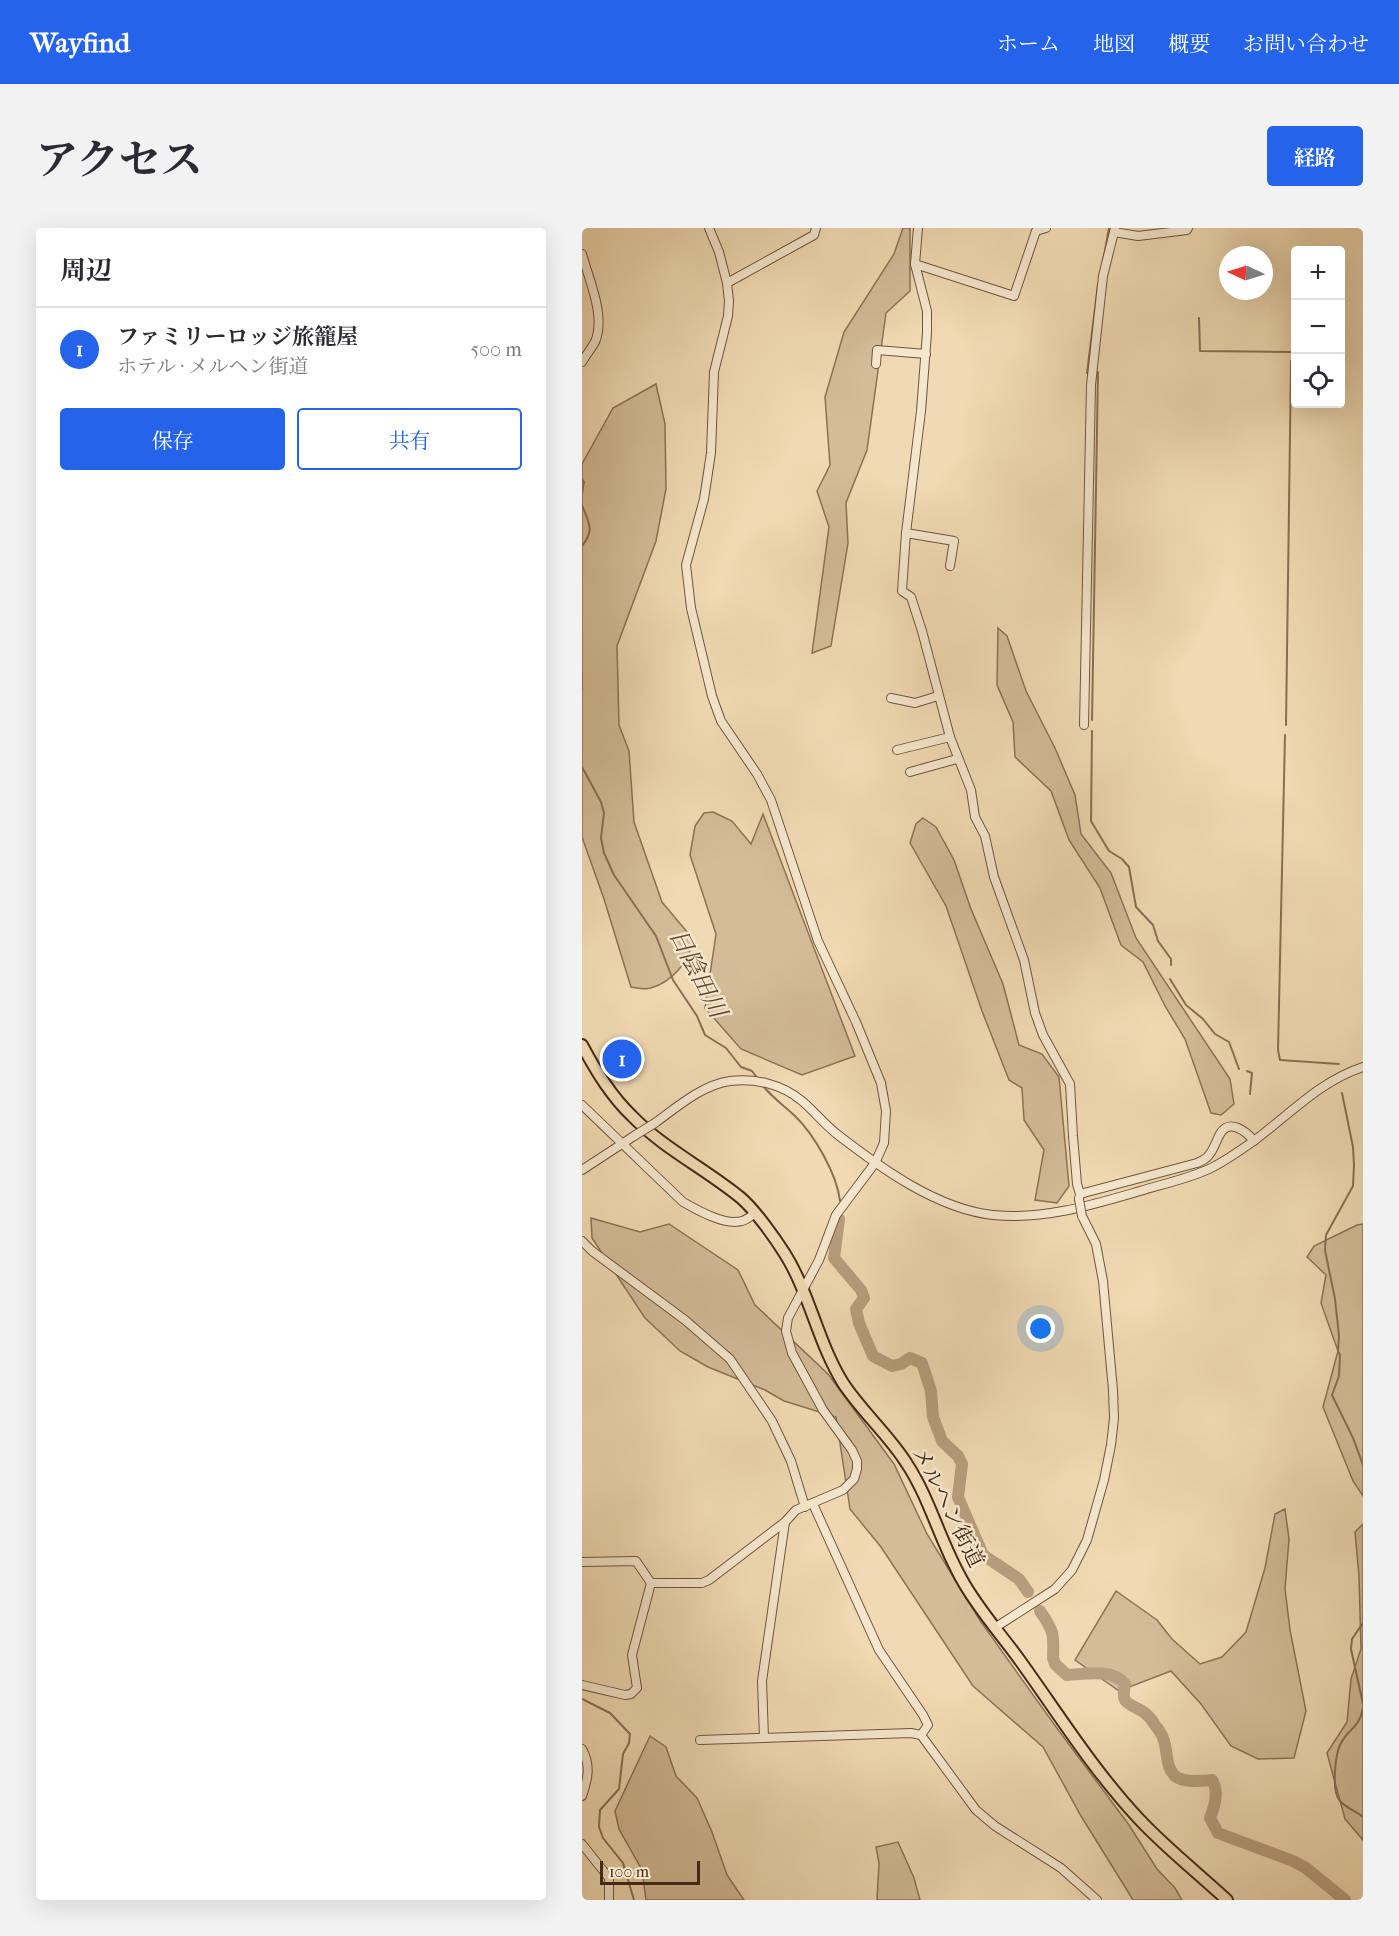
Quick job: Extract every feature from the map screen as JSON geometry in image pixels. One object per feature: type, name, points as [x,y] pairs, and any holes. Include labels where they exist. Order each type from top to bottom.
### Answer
[{"type":"highway","name":"メルヘン街道","points":[[582,1045],[599,1076],[632,1117],[660,1140],[744,1200],[784,1253],[803,1289],[834,1367],[843,1383],[909,1466],[961,1578],[975,1601],[996,1627],[1060,1720],[1138,1818],[1227,1900]]},
{"type":"street","points":[[651,1583],[702,1583],[785,1522],[796,1510],[843,1490],[854,1479],[857,1461],[852,1450],[823,1410],[792,1353],[786,1331],[788,1318],[819,1260],[836,1215],[875,1163],[884,1143],[886,1129],[886,1111],[881,1083],[818,940],[771,801],[757,774],[722,721],[712,696],[688,592],[686,564],[704,499],[711,453],[714,372],[728,316],[727,283],[719,252],[709,228]]},
{"type":"street","points":[[727,283],[814,235],[816,228]]},
{"type":"street","points":[[918,228],[915,264],[927,310],[926,354],[906,533],[902,591],[911,597],[922,631],[950,737],[970,790],[975,817],[985,836],[994,877],[1024,960],[1035,1012],[1043,1035],[1070,1084],[1077,1184],[1082,1216],[1096,1244],[1113,1390],[1114,1418],[1111,1445],[1087,1540],[1072,1570],[1055,1589],[996,1627]]},
{"type":"street","points":[[915,264],[1014,296],[1036,231],[1046,228]]},
{"type":"street","points":[[1084,725],[1091,385],[1104,276],[1114,230],[1138,236],[1187,230],[1188,228]]},
{"type":"street","points":[[582,254],[599,327],[596,340],[582,362]]},
{"type":"street","points":[[876,364],[877,350],[926,354]]},
{"type":"street","points":[[906,533],[954,541],[950,566]]},
{"type":"street","points":[[891,698],[915,703],[938,696]]},
{"type":"street","points":[[897,750],[950,737]]},
{"type":"street","points":[[910,772],[957,759]]},
{"type":"street","points":[[582,1170],[699,1094],[728,1081],[752,1080],[770,1083],[801,1100],[833,1131],[875,1163],[920,1190],[958,1207],[993,1215],[1049,1215],[1188,1177],[1211,1168],[1254,1140],[1328,1084],[1350,1071],[1363,1067]]},
{"type":"street","points":[[582,1106],[683,1202],[722,1220],[741,1222],[754,1214]]},
{"type":"street","points":[[1079,1196],[1208,1158],[1221,1131],[1227,1127],[1234,1126],[1245,1130],[1254,1140]]},
{"type":"street","points":[[582,1240],[592,1251],[685,1320],[730,1359],[772,1421],[809,1506],[879,1650],[923,1715],[927,1725],[921,1735]]},
{"type":"street","points":[[764,1738],[762,1681],[785,1522]]},
{"type":"street","points":[[582,1562],[636,1561],[651,1583],[632,1655],[638,1688],[631,1694],[625,1695],[582,1685]]},
{"type":"street","points":[[699,1740],[911,1733],[921,1735],[976,1810],[995,1826],[1060,1868],[1097,1900]]},
{"type":"street","points":[[582,1749],[589,1765],[582,1796]]},
{"type":"street","points":[[582,1844],[609,1878],[609,1900]]},
{"type":"shaded area","points":[[903,228],[910,228],[910,291],[886,313],[867,450],[846,503],[848,543],[831,646],[812,653],[829,527],[817,491],[830,465],[825,397],[844,332],[894,254]]},
{"type":"shaded area","points":[[656,384],[665,424],[666,489],[656,541],[617,646],[619,725],[629,751],[634,822],[662,902],[693,939],[688,955],[679,970],[659,985],[644,989],[631,987],[582,837],[582,464],[613,408]]},
{"type":"shaded area","points":[[998,628],[1007,636],[1026,691],[1055,748],[1075,795],[1081,834],[1111,873],[1136,938],[1230,1079],[1234,1104],[1221,1115],[1211,1113],[1185,1039],[1143,962],[1121,945],[1100,888],[1069,840],[1051,791],[1015,757],[1013,722],[997,685]]},
{"type":"shaded area","points":[[713,812],[732,821],[751,844],[763,814],[855,1056],[802,1075],[741,1049],[705,1008],[716,934],[690,855],[695,826],[704,813]]},
{"type":"shaded area","points":[[923,818],[936,827],[954,860],[971,909],[1003,984],[1019,1045],[1042,1054],[1059,1077],[1069,1186],[1057,1203],[1035,1200],[1044,1150],[1024,1120],[1022,1088],[1009,1080],[982,1011],[946,906],[910,843],[916,824]]},
{"type":"shaded area","points":[[591,1218],[640,1232],[669,1224],[738,1270],[755,1305],[828,1374],[894,1464],[927,1534],[981,1622],[1129,1825],[1157,1869],[1175,1888],[1182,1900],[1133,1900],[1081,1816],[1043,1747],[973,1686],[881,1547],[850,1509],[836,1417],[784,1401],[765,1390],[708,1367],[680,1351],[645,1318],[592,1238]]},
{"type":"shaded area","points":[[1363,1224],[1363,1496],[1353,1481],[1323,1407],[1338,1351],[1321,1303],[1326,1275],[1307,1257],[1314,1246]]},
{"type":"shaded area","points":[[1285,1509],[1289,1539],[1285,1589],[1290,1630],[1306,1711],[1294,1758],[1258,1759],[1231,1746],[1201,1704],[1171,1671],[1119,1691],[1075,1660],[1116,1591],[1157,1620],[1172,1639],[1200,1664],[1222,1657],[1246,1632],[1265,1568],[1275,1514]]},
{"type":"shaded area","points":[[1363,1524],[1363,1840],[1345,1819],[1327,1753],[1347,1722],[1351,1679],[1361,1649],[1355,1532]]},
{"type":"shaded area","points":[[650,1736],[666,1747],[676,1776],[697,1798],[727,1875],[744,1900],[646,1900],[642,1870],[619,1829],[615,1811]]},
{"type":"shaded area","points":[[898,1842],[914,1878],[920,1900],[877,1900],[879,1863],[876,1847]]},
{"type":"waterway","points":[[1102,267],[1109,228]]},
{"type":"waterway","points":[[1087,373],[1098,284]]},
{"type":"waterway","points":[[1199,318],[1200,351],[1291,352]]},
{"type":"waterway","points":[[1286,725],[1291,361]]},
{"type":"waterway","points":[[1092,720],[1098,372]]},
{"type":"waterway","name":"日陰田川","points":[[582,479],[584,482],[582,493]]},
{"type":"waterway","name":"日陰田川","points":[[582,505],[590,526],[590,531],[582,546]]},
{"type":"waterway","name":"日陰田川","points":[[582,673],[582,689]]},
{"type":"waterway","points":[[1092,731],[1091,821],[1109,851],[1122,859],[1129,867],[1136,907],[1153,925],[1158,941],[1171,959],[1171,965]]},
{"type":"waterway","points":[[1285,735],[1278,1050],[1280,1060],[1339,1064]]},
{"type":"waterway","name":"日陰田川","points":[[582,767],[601,802],[604,813],[601,838],[604,853],[614,875],[656,936],[673,980],[697,1016],[705,1035],[726,1048],[741,1067],[752,1071],[758,1079]]},
{"type":"waterway","points":[[1170,979],[1186,1005],[1203,1019],[1215,1034],[1229,1042],[1239,1069]]},
{"type":"waterway","points":[[1247,1071],[1252,1073],[1250,1094]]},
{"type":"waterway","name":"日陰田川","points":[[763,1086],[802,1123],[817,1143],[834,1179],[840,1201]]},
{"type":"waterway","points":[[1342,1093],[1353,1147],[1354,1165],[1353,1186],[1326,1235],[1325,1250],[1335,1299],[1340,1355],[1339,1376],[1332,1395],[1363,1465]]},
{"type":"waterway","name":"日陰田川","points":[[839,1219],[834,1258],[861,1290],[864,1298],[856,1309],[859,1323],[873,1356],[892,1366],[901,1364],[910,1358],[922,1363],[931,1391],[933,1417],[942,1441],[958,1456],[962,1464],[958,1497],[983,1555],[1019,1579],[1028,1592]]},
{"type":"waterway","name":"日陰田川","points":[[1040,1611],[1052,1633],[1055,1664],[1067,1675],[1098,1673],[1119,1679],[1125,1684],[1126,1702],[1146,1714],[1160,1732],[1172,1773],[1187,1781],[1212,1780],[1216,1794],[1210,1818],[1218,1833],[1293,1861],[1306,1868],[1345,1900]]},
{"type":"waterway","points":[[1363,1623],[1352,1639],[1351,1649],[1363,1704]]},
{"type":"waterway","points":[[582,1699],[610,1713],[630,1734],[629,1743],[623,1754],[619,1789],[600,1810],[599,1827],[603,1838],[623,1863],[634,1900]]},
{"type":"waterway","points":[[1363,1708],[1357,1723],[1339,1748],[1335,1781],[1340,1801],[1363,1817]]},
{"type":"place","name":"ファミリーロッジ旅籠屋","points":[[622,1059]]}]
